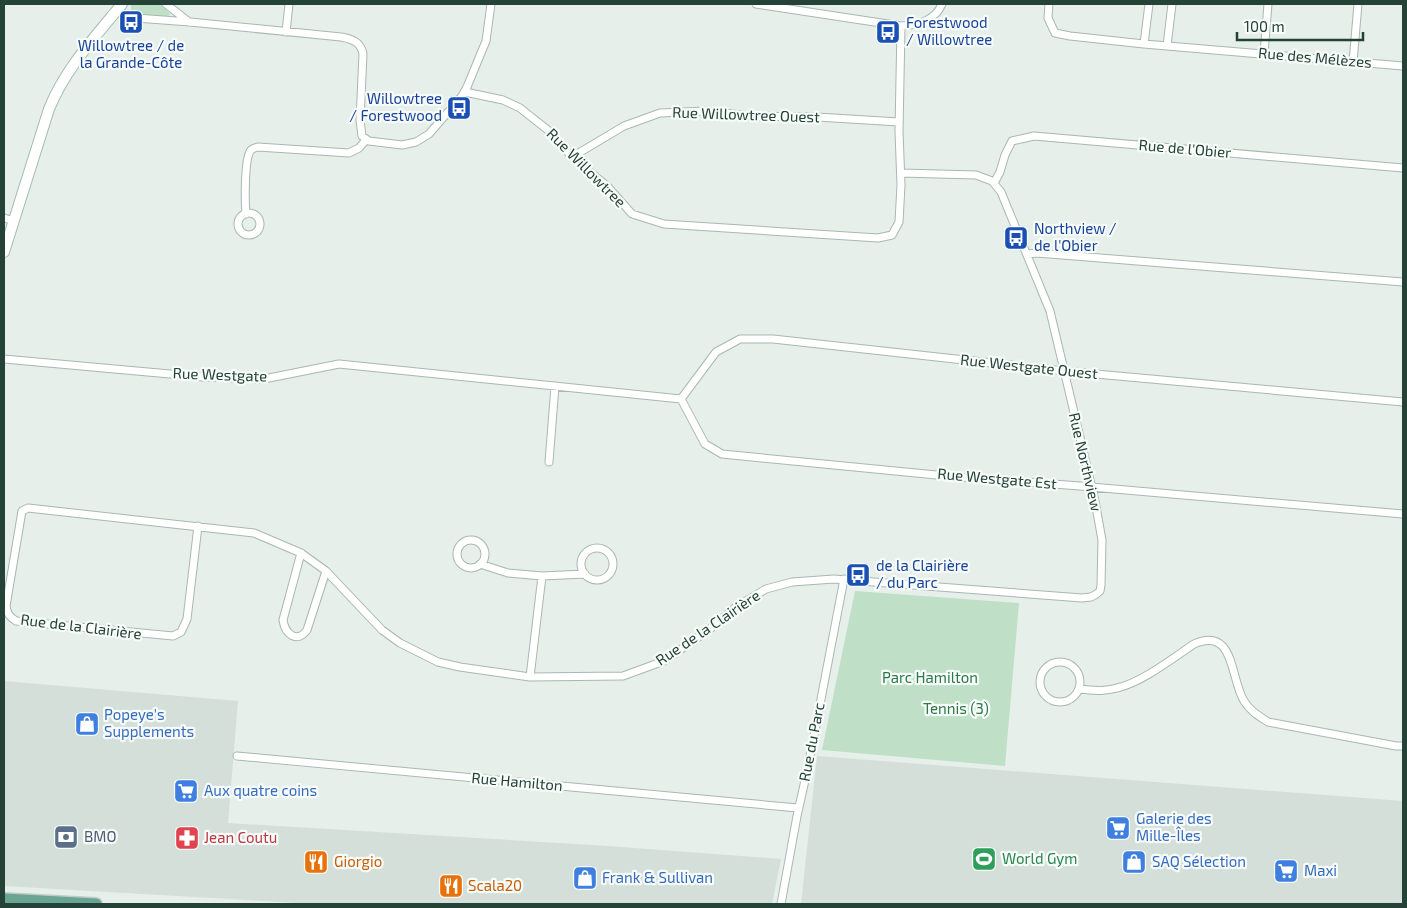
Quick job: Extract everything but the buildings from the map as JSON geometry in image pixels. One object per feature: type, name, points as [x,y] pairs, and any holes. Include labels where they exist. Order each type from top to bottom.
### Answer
[{"type":"main road","points":[[4,252],[49,109],[57,91],[75,62],[120,7]]},
{"type":"main road","points":[[4,899],[96,904]]},
{"type":"street","points":[[166,4],[190,22]]},
{"type":"street","points":[[286,32],[290,4]]},
{"type":"street","points":[[120,7],[134,18],[349,39],[359,44],[363,54],[361,133],[366,140],[391,145],[416,142],[429,134],[464,92],[486,41],[491,4]]},
{"type":"street","points":[[756,4],[901,26],[928,20],[938,12],[942,4]]},
{"type":"street","name":"Rue des Mélèzes","points":[[1049,4],[1048,18],[1055,33],[1070,36],[1403,66]]},
{"type":"street","points":[[1144,44],[1149,4]]},
{"type":"street","points":[[1167,46],[1172,4]]},
{"type":"street","points":[[1264,54],[1268,4]]},
{"type":"street","points":[[1353,62],[1358,4]]},
{"type":"street","name":"Rue Willowtree","points":[[464,92],[503,100],[515,105],[549,132],[572,157],[608,187],[632,214],[664,224],[878,238],[892,235],[900,222],[899,122],[901,26]]},
{"type":"street","name":"Rue Willowtree Ouest","points":[[572,157],[624,126],[660,113],[707,111],[749,116],[817,117],[899,122]]},
{"type":"street","name":"Rue de l'Obier","points":[[994,183],[1012,141],[1034,136],[1403,168]]},
{"type":"street","points":[[246,214],[247,160],[253,148],[348,153],[359,148],[366,140]]},
{"type":"street","points":[[901,173],[970,175],[986,178],[994,183]]},
{"type":"street","name":"Rue Northview","points":[[844,579],[1082,598],[1093,597],[1101,588],[1102,545],[1091,486],[1050,311],[1001,192],[994,183]]},
{"type":"street","points":[[4,218],[14,221]]},
{"type":"street","points":[[1028,254],[1037,253],[1403,282]]},
{"type":"street","name":"Rue Westgate Ouest","points":[[682,399],[716,352],[740,340],[773,339],[1064,371],[1403,402]]},
{"type":"street","name":"Rue Westgate","points":[[4,359],[203,377],[264,379],[339,364],[682,399]]},
{"type":"street","points":[[549,462],[555,386]]},
{"type":"street","name":"Rue Westgate Est","points":[[682,399],[704,444],[722,454],[1403,514]]},
{"type":"street","name":"Rue de la Clairière","points":[[198,526],[187,619],[181,632],[173,636],[16,621],[7,612],[6,606],[22,511],[28,508],[198,526],[254,533],[301,553],[326,571],[382,630],[400,643],[445,663],[530,677],[623,676],[664,661],[710,629],[736,607],[766,589],[808,580],[824,578],[844,579]]},
{"type":"street","points":[[480,564],[485,557],[482,545],[471,540],[463,542],[457,552],[457,557],[461,564],[469,568],[480,564],[508,573],[542,576],[585,574],[596,580],[607,576],[614,566],[610,554],[605,549],[599,548],[587,551],[581,562],[585,574]]},
{"type":"street","points":[[301,553],[283,620],[284,629],[290,635],[297,637],[304,635],[307,630],[326,571]]},
{"type":"street","points":[[530,677],[542,576]]},
{"type":"street","name":"Rue du Parc","points":[[781,904],[798,808],[808,767],[844,579]]},
{"type":"street","points":[[1079,689],[1102,691],[1121,687],[1134,682],[1194,644],[1205,639],[1213,640],[1222,645],[1228,654],[1238,689],[1245,703],[1253,712],[1268,722],[1400,746],[1403,750]]},
{"type":"street","points":[[1063,662],[1069,664],[1078,673],[1080,680],[1079,689],[1070,699],[1063,702],[1052,700],[1042,690],[1040,684],[1042,673],[1052,664],[1063,662]]},
{"type":"street","name":"Rue Hamilton","points":[[237,756],[798,808]]},
{"type":"shaded area","points":[[4,681],[238,701],[228,823],[608,846],[781,859],[772,904],[317,904],[4,886]]},
{"type":"shaded area","points":[[817,756],[1403,801],[1403,904],[801,904]]},
{"type":"green space","points":[[131,4],[161,4],[170,14],[167,18],[137,15],[131,11]]},
{"type":"green space","name":"Parc Hamilton","points":[[855,591],[1019,603],[1005,766],[822,750]]},
{"type":"place","name":"Willowtree / de la Grande-Côte","points":[[131,22]]},
{"type":"place","name":"Forestwood / Willowtree","points":[[888,32]]},
{"type":"place","name":"Willowtree / Forestwood","points":[[459,108]]},
{"type":"place","name":"Northview / de l'Obier","points":[[1016,238]]},
{"type":"place","name":"de la Clairière / du Parc","points":[[858,575]]},
{"type":"place","name":"Popeye's Supplements","points":[[87,724]]},
{"type":"place","name":"Aux quatre coins","points":[[186,791]]},
{"type":"place","name":"Galerie des Mille-Îles","points":[[1118,828]]},
{"type":"place","name":"BMO","points":[[66,837]]},
{"type":"place","name":"Jean Coutu","points":[[187,838]]},
{"type":"place","name":"World Gym","points":[[984,859]]},
{"type":"place","name":"Giorgio","points":[[316,862]]},
{"type":"place","name":"SAQ Sélection","points":[[1134,862]]},
{"type":"place","name":"Maxi","points":[[1286,871]]},
{"type":"place","name":"Frank & Sullivan","points":[[585,878]]},
{"type":"place","name":"Scala20","points":[[451,886]]},
{"type":"park label","name":"Tennis (3)","points":[[956,709]]}]
